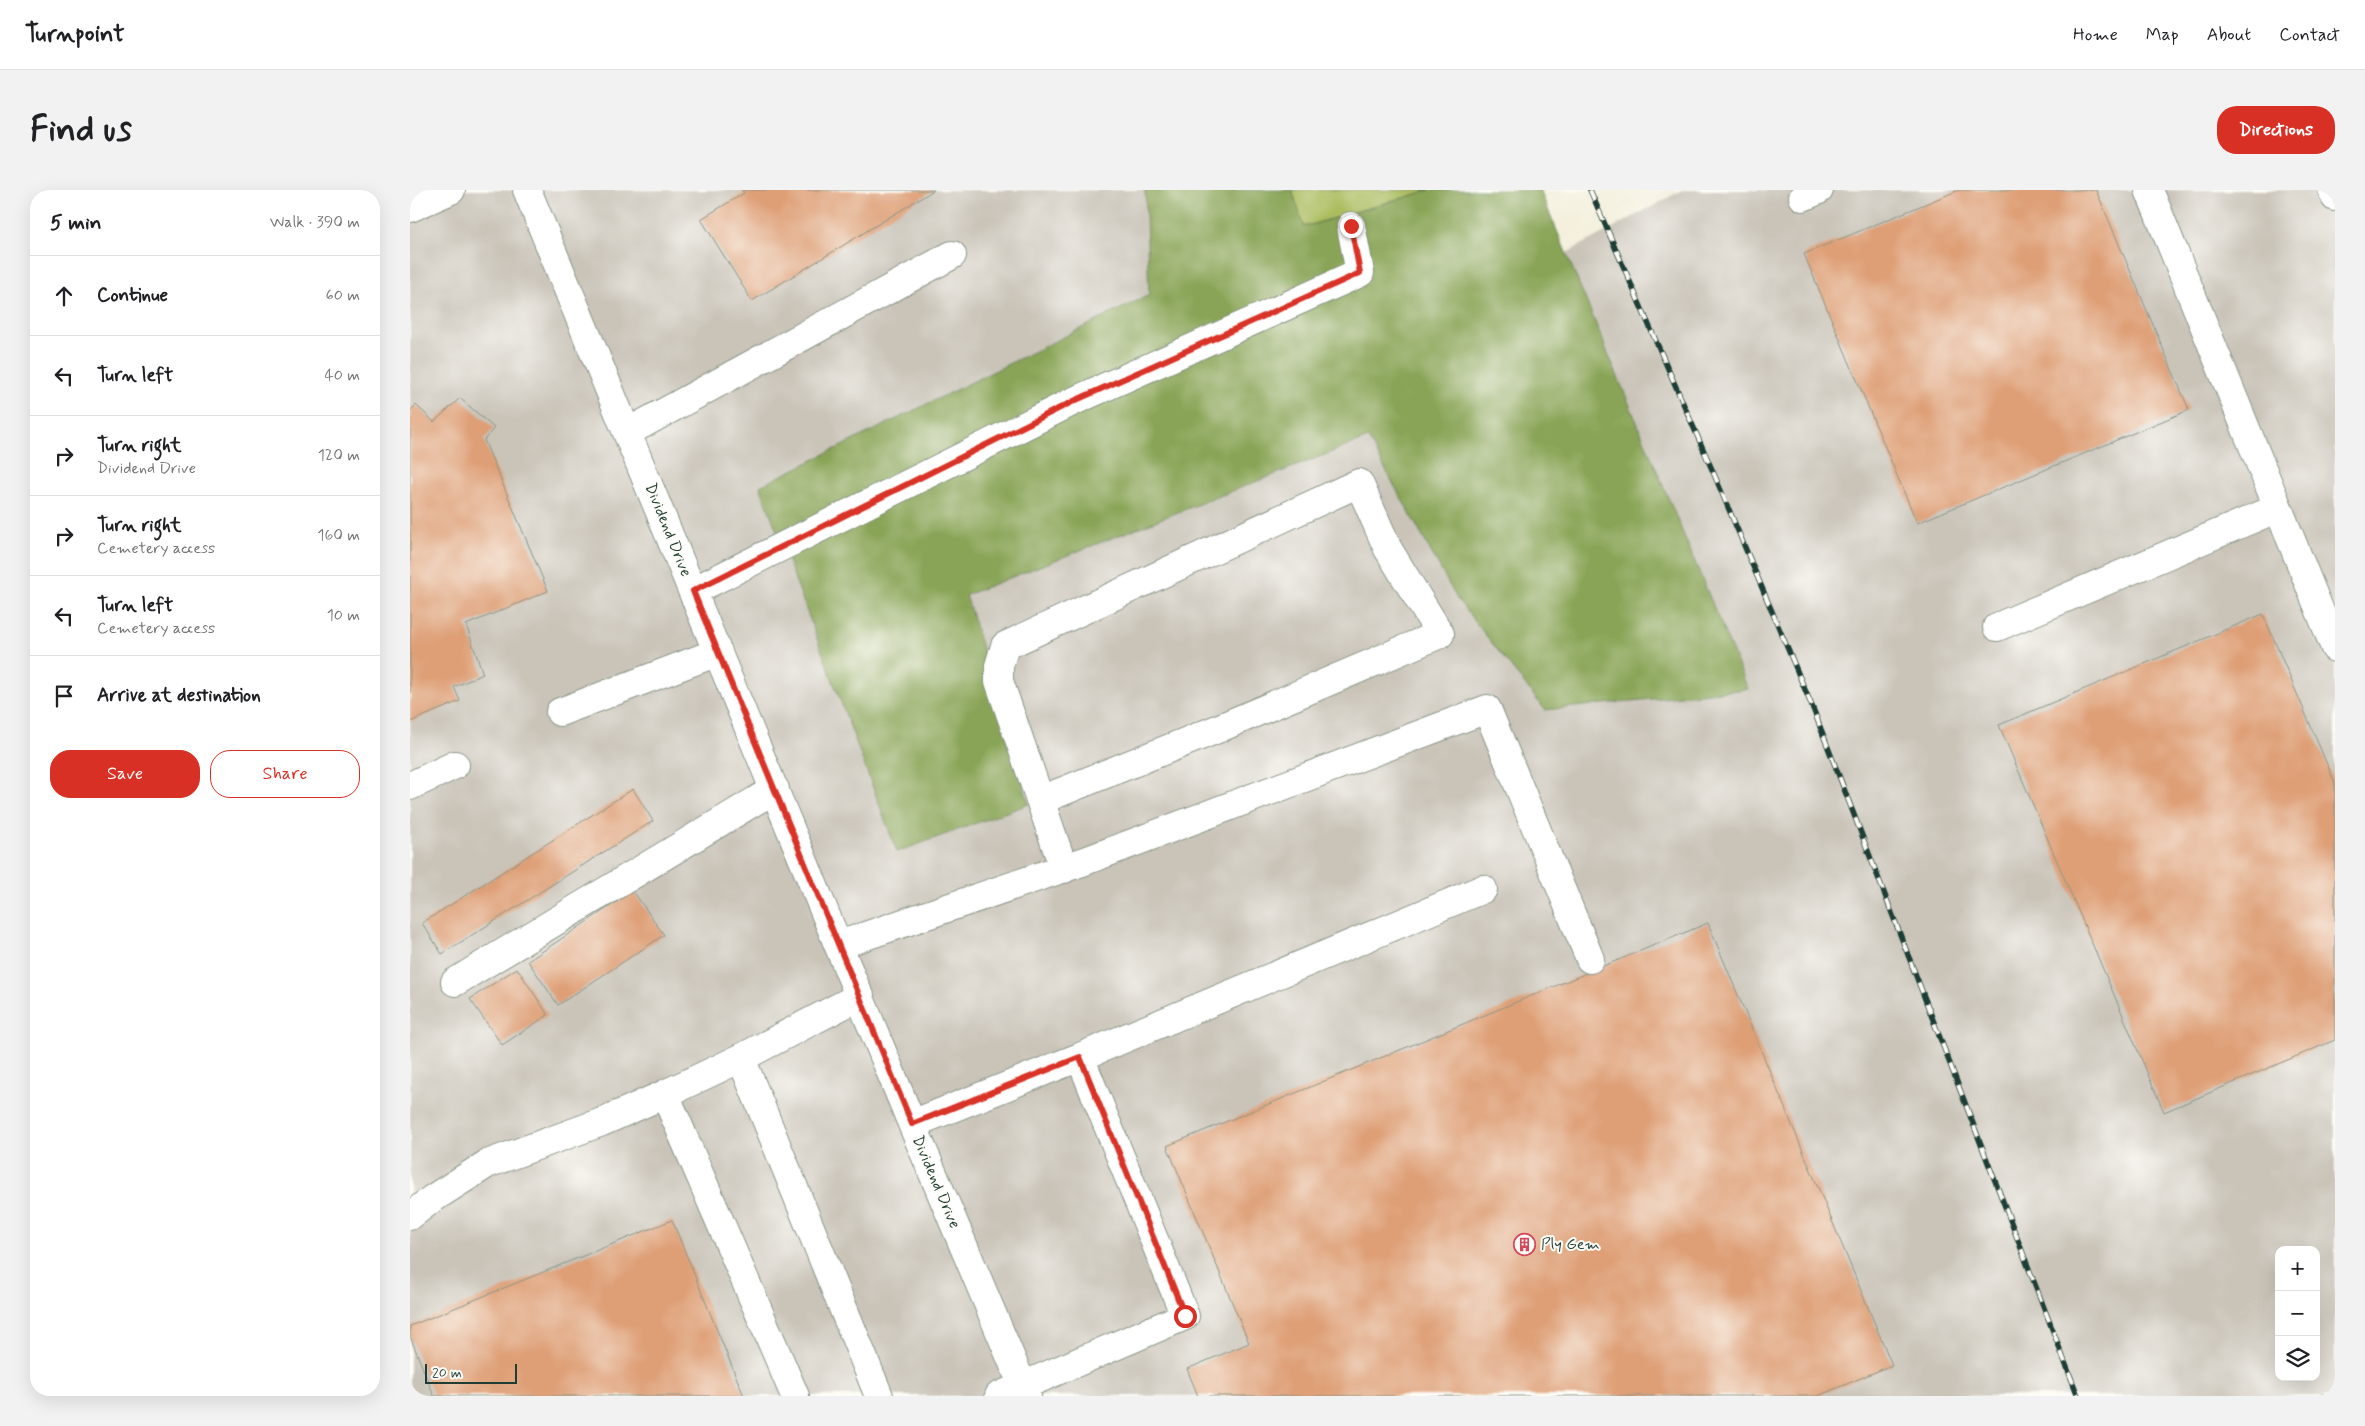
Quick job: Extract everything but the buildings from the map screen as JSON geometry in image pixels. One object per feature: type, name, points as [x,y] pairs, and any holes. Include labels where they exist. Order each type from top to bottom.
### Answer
[{"type":"street","points":[[410,208],[451,190]]},
{"type":"street","name":"Dividend Drive","points":[[527,190],[860,996],[912,1124],[1016,1393]]},
{"type":"street","points":[[2149,190],[2335,648]]},
{"type":"street","points":[[2332,190],[2335,197]]},
{"type":"street","points":[[693,591],[1074,401],[1360,273],[1351,226]]},
{"type":"street","points":[[628,432],[952,255]]},
{"type":"street","points":[[1041,800],[1215,730],[1440,634],[1388,549],[1359,484],[1005,646],[999,666],[999,682],[1064,869]]},
{"type":"street","points":[[1998,627],[2278,508]]},
{"type":"street","points":[[560,712],[718,652]]},
{"type":"street","points":[[839,945],[1064,869],[1487,709],[1590,959]]},
{"type":"street","points":[[410,786],[455,765]]},
{"type":"street","points":[[455,982],[775,789]]},
{"type":"street","points":[[912,1124],[1080,1057],[1483,889]]},
{"type":"street","points":[[410,1216],[432,1199],[487,1164],[602,1122],[665,1094],[741,1058],[860,996]]},
{"type":"street","points":[[1016,1393],[1185,1316],[1080,1057]]},
{"type":"street","points":[[741,1058],[879,1396]]},
{"type":"street","points":[[665,1094],[795,1396]]},
{"type":"path","points":[[2321,1396],[2335,1390]]},
{"type":"shaded area","points":[[410,190],[1165,190],[1396,346],[1682,190],[2335,190],[2335,1396],[410,1396]]},
{"type":"green space","points":[[1145,190],[1292,190],[1304,227],[1430,190],[1540,190],[1748,689],[1545,710],[1457,599],[1368,438],[966,595],[1029,804],[897,852],[760,486],[1149,295]]},
{"type":"green space","points":[[1292,190],[1430,190],[1303,227]]},
{"type":"railway","points":[[1590,190],[1714,474],[1814,711],[2078,1396]]},
{"type":"place","name":"Ply Gem","points":[[1525,1244]]},
{"type":"route","points":[[1185,1316],[1080,1057],[912,1124],[693,591],[1074,401],[1360,273],[1351,226]]}]
